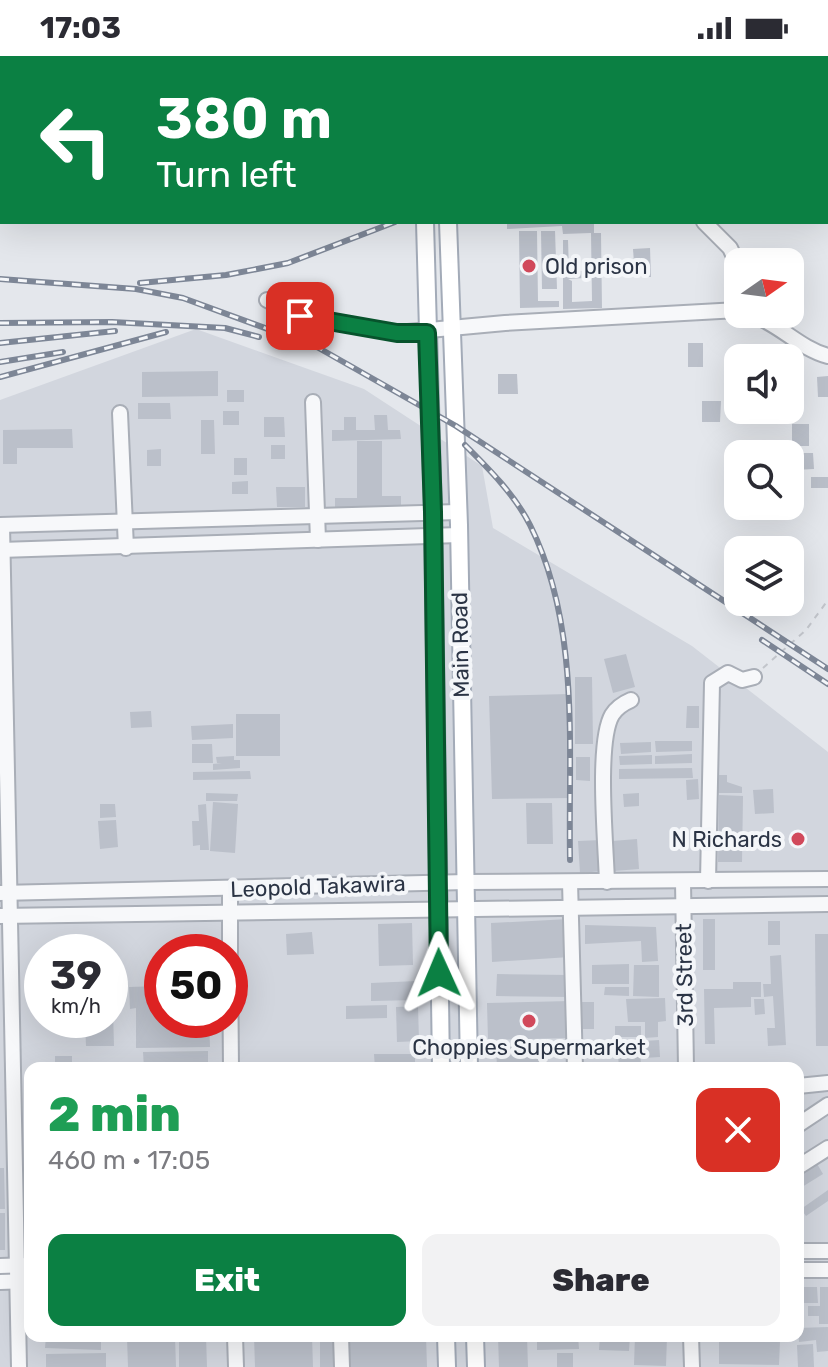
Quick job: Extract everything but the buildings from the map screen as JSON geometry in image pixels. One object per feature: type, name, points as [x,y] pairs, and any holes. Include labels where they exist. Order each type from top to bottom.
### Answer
[{"type":"main road","name":"Main Road","points":[[425,224],[433,512],[441,1062]]},
{"type":"main road","name":"Main Road","points":[[448,224],[449,331],[459,535],[469,1062]]},
{"type":"main road","points":[[435,692],[461,694]]},
{"type":"main road","points":[[446,1342],[447,1367]]},
{"type":"main road","points":[[475,1342],[476,1367]]},
{"type":"street","points":[[706,224],[730,248]]},
{"type":"street","points":[[267,300],[300,316],[397,333],[449,331],[505,323],[724,311]]},
{"type":"street","points":[[781,328],[812,352],[828,356]]},
{"type":"street","points":[[313,402],[318,540]]},
{"type":"street","points":[[120,413],[126,548]]},
{"type":"street","points":[[19,1367],[24,1266],[6,916],[1,525],[458,512]]},
{"type":"street","points":[[222,519],[223,544]]},
{"type":"street","points":[[1,550],[459,535]]},
{"type":"street","points":[[708,881],[712,683],[728,673],[742,680],[754,677]]},
{"type":"street","points":[[607,882],[604,785],[608,726],[618,708],[631,700]]},
{"type":"street","name":"Leopold Takawira","points":[[6,892],[466,882],[828,879]]},
{"type":"street","points":[[570,882],[575,1062]]},
{"type":"street","name":"3rd Street","points":[[683,882],[686,1062]]},
{"type":"street","points":[[230,889],[230,934]]},
{"type":"street","name":"Leopold Takawira","points":[[6,916],[828,904]]},
{"type":"street","points":[[231,1038],[231,1062]]},
{"type":"street","points":[[804,1085],[828,1083]]},
{"type":"street","points":[[804,1121],[828,1105]]},
{"type":"street","points":[[804,1163],[828,1148]]},
{"type":"street","points":[[804,1251],[828,1251]]},
{"type":"street","points":[[0,1266],[24,1266]]},
{"type":"street","points":[[804,1270],[828,1270]]},
{"type":"street","points":[[0,1282],[24,1282]]},
{"type":"street","points":[[235,1342],[236,1367]]},
{"type":"street","points":[[341,1342],[342,1367]]},
{"type":"street","points":[[691,1342],[692,1367]]},
{"type":"path","points":[[754,677],[806,630],[828,600]]},
{"type":"shaded area","points":[[196,329],[364,389],[482,466],[493,528],[692,646],[828,752],[828,1367],[0,1367],[0,400]]},
{"type":"railway","points":[[140,283],[226,275],[288,263],[390,224]]},
{"type":"railway","points":[[0,279],[136,289],[183,298],[317,347],[456,426],[828,669]]},
{"type":"railway","points":[[0,323],[112,322],[225,328],[259,337]]},
{"type":"railway","points":[[0,343],[115,331]]},
{"type":"railway","points":[[0,377],[166,332]]},
{"type":"railway","points":[[0,362],[63,352]]},
{"type":"railway","points":[[465,445],[501,483],[524,514],[546,564],[557,605],[565,647],[568,689],[570,860]]},
{"type":"railway","points":[[762,640],[828,684]]},
{"type":"place","name":"Old prison","points":[[529,266]]},
{"type":"place","name":"N Richards","points":[[798,839]]},
{"type":"place","name":"Choppies Supermarket","points":[[529,1021]]},
{"type":"route","points":[[300,316],[397,333],[427,333],[433,512],[439,973]]}]
